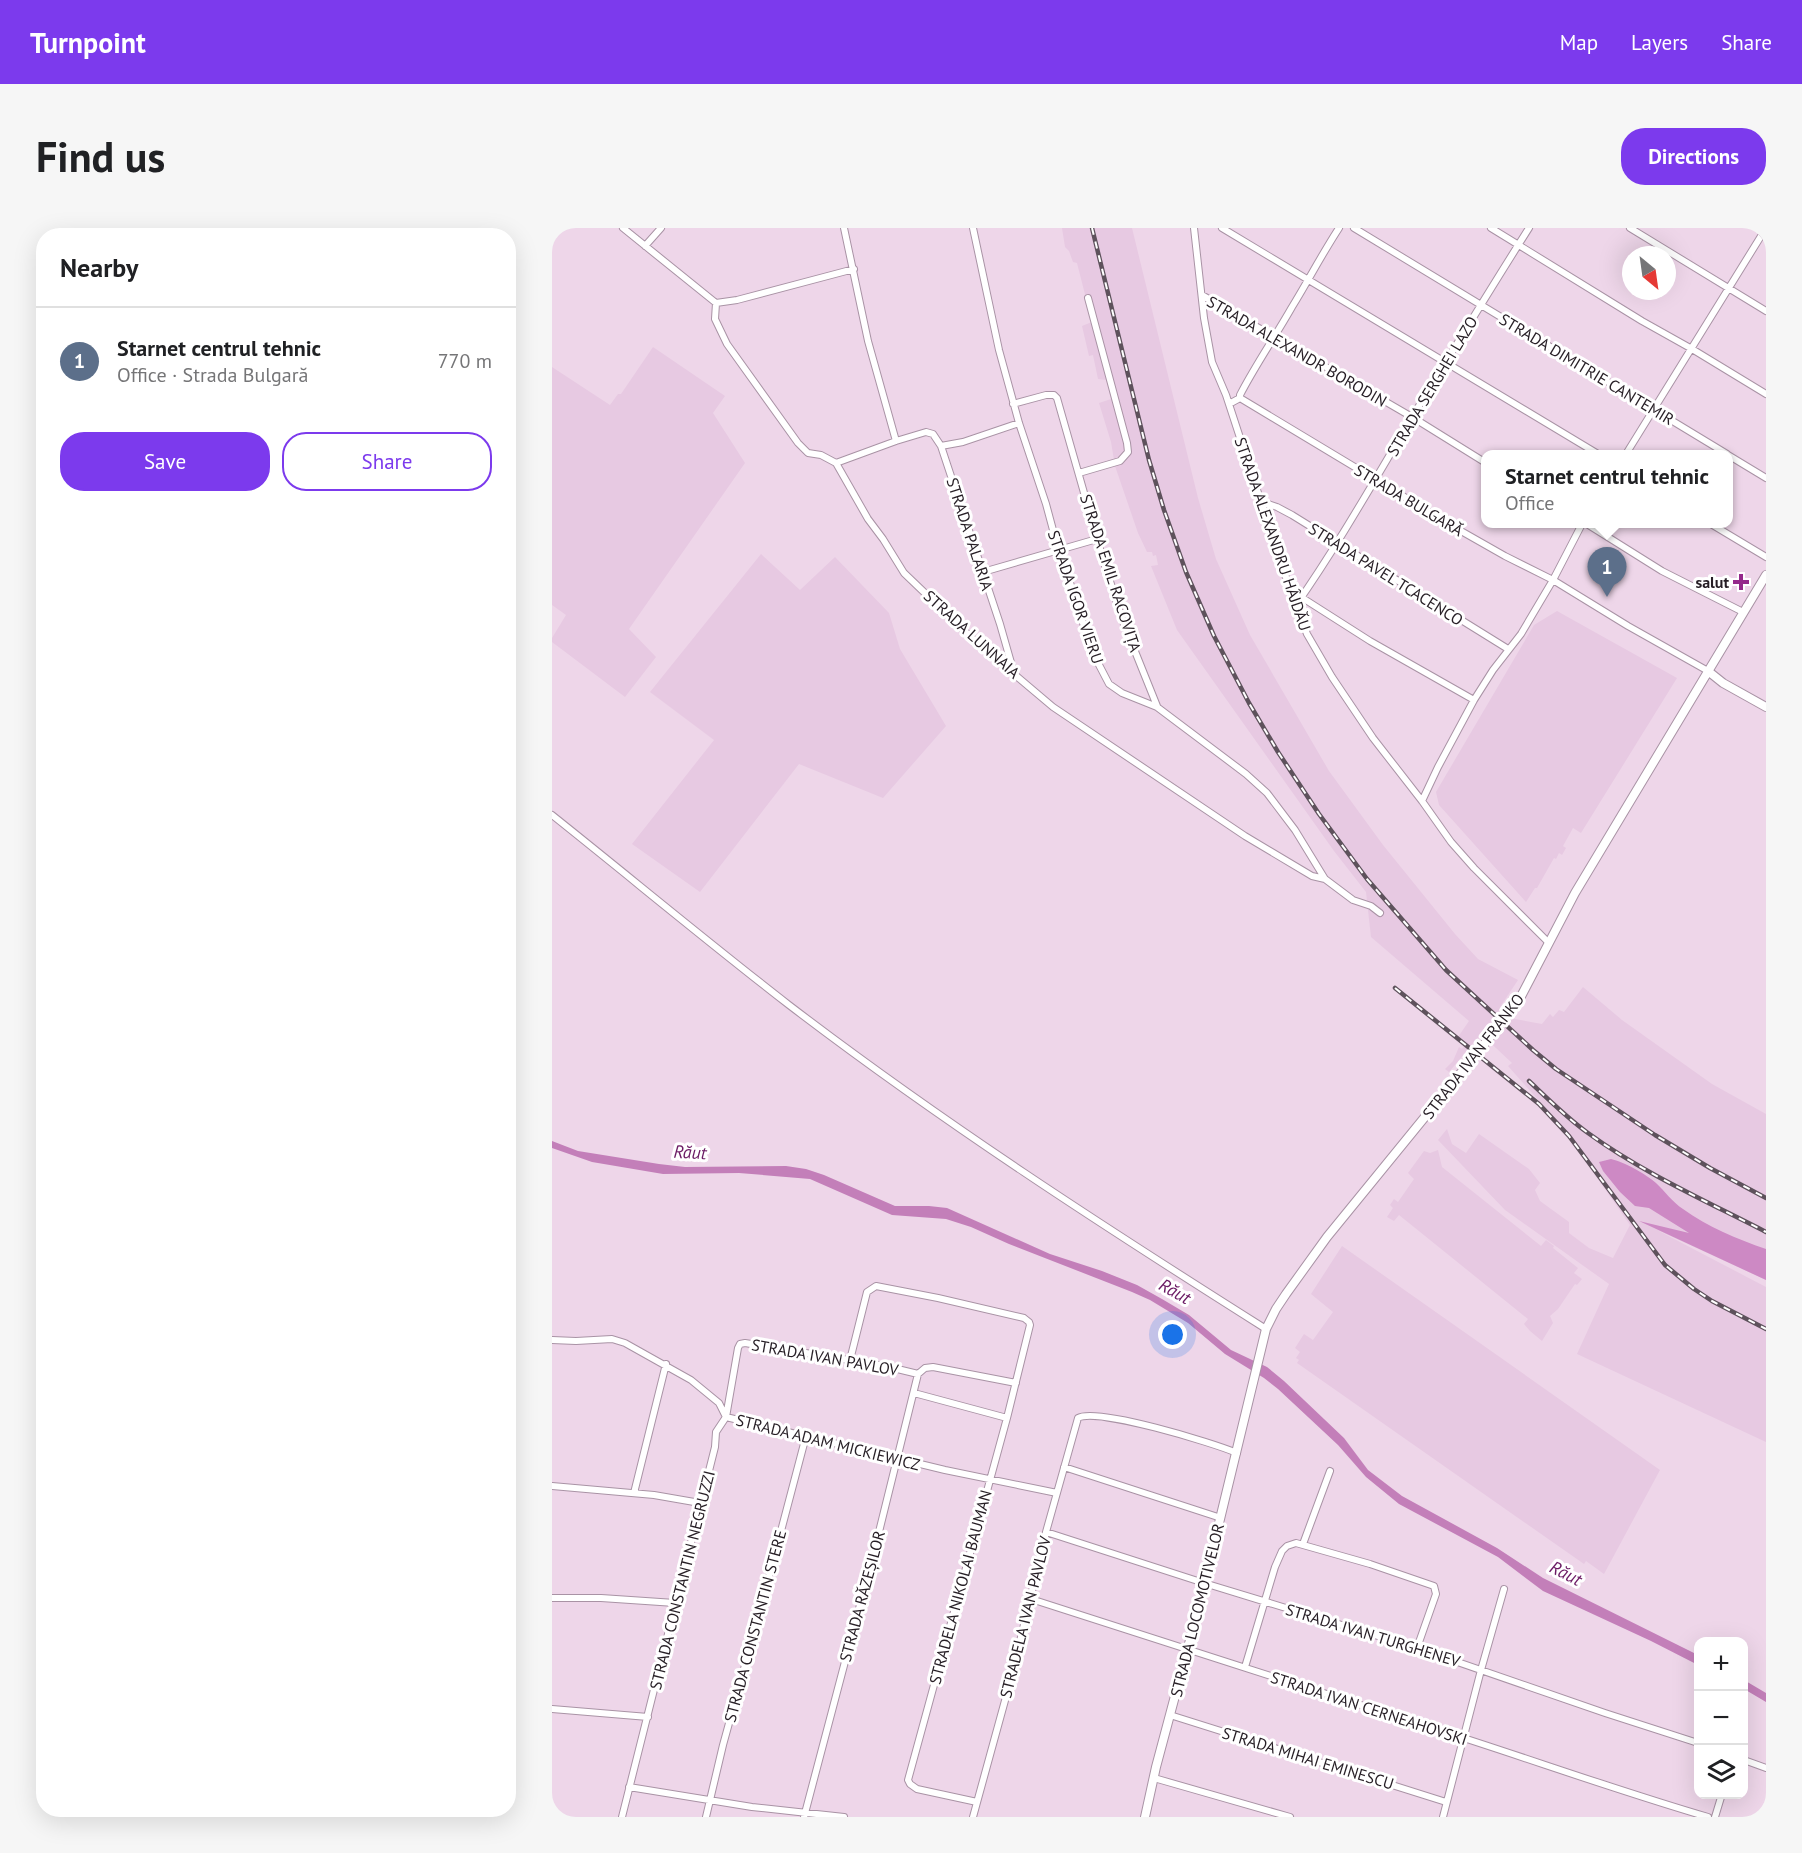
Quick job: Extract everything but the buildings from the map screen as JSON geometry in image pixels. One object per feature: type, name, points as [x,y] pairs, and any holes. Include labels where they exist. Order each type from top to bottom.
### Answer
[{"type":"main road","name":"STRADA IVAN FRANKO","points":[[1249,1404],[1266,1329],[1281,1301],[1327,1237],[1517,1004],[1575,893],[1766,575]]},
{"type":"main road","name":"STRADA BULGARĂ","points":[[1708,671],[1723,683],[1766,707]]},
{"type":"main road","name":"STRADA LOCOMOTIVELOR","points":[[1145,1817],[1249,1404]]},
{"type":"street","points":[[623,228],[716,303],[737,300],[854,269]]},
{"type":"street","points":[[645,246],[661,228]]},
{"type":"street","points":[[844,228],[868,340],[896,441]]},
{"type":"street","name":"STRADA IGOR VIERU","points":[[973,228],[1013,404],[1083,623],[1097,661],[1109,684],[1122,693],[1157,706],[1240,769],[1267,793],[1295,830],[1325,879],[1353,900],[1371,906],[1380,913]]},
{"type":"street","name":"STRADA ALEXANDRU HÂJDĂU","points":[[1194,228],[1212,362],[1229,404],[1307,634],[1332,677],[1390,761],[1451,842],[1548,942]]},
{"type":"street","points":[[1222,228],[1591,450]]},
{"type":"street","points":[[1229,404],[1240,398],[1257,363],[1275,337],[1339,228]]},
{"type":"street","name":"STRADA DIMITRIE CANTEMIR","points":[[1354,228],[1720,450]]},
{"type":"street","points":[[1491,228],[1766,394]]},
{"type":"street","name":"STRADA SERGHEI LAZO","points":[[1296,604],[1311,584],[1529,228]]},
{"type":"street","points":[[1630,228],[1766,311]]},
{"type":"street","points":[[1629,450],[1764,230]]},
{"type":"street","name":"STRADA ALEXANDR BORODIN","points":[[1202,295],[1412,417],[1481,460]]},
{"type":"street","name":"STRADA EMIL RACOVIȚA","points":[[1079,473],[1120,461],[1128,452],[1088,298]]},
{"type":"street","points":[[716,303],[715,319],[727,344],[793,436],[808,453],[821,455],[836,463],[896,441],[929,432],[941,446],[963,442],[1019,423]]},
{"type":"street","name":"STRADA EMIL RACOVIȚA","points":[[1013,404],[1046,394],[1057,398],[1096,539],[1122,619],[1157,706]]},
{"type":"street","name":"STRADA BULGARĂ","points":[[1240,398],[1496,551],[1553,580],[1708,671]]},
{"type":"street","name":"STRADA PALARIA","points":[[941,446],[1015,673]]},
{"type":"street","name":"STRADA DIMITRIE CANTEMIR","points":[[1733,458],[1766,478]]},
{"type":"street","name":"STRADA LUNNAIA","points":[[836,463],[868,519],[904,573],[976,642],[1053,707],[1245,836],[1312,876],[1325,879]]},
{"type":"street","name":"STRADA PAVEL TCACENCO","points":[[1262,502],[1286,512],[1508,649]]},
{"type":"street","points":[[1422,801],[1474,700],[1490,674],[1521,634],[1580,528]]},
{"type":"street","points":[[1593,528],[1646,562],[1743,612]]},
{"type":"street","points":[[1718,528],[1766,557]]},
{"type":"street","points":[[983,572],[1096,539]]},
{"type":"street","points":[[1301,597],[1370,641],[1474,700]]},
{"type":"street","points":[[552,815],[790,1005],[949,1122],[1039,1183],[1266,1329]]},
{"type":"street","name":"STRADELA NIKOLAI BAUMAN","points":[[850,1360],[867,1292],[876,1286],[1024,1318],[1030,1325],[1007,1418],[908,1780],[917,1789],[977,1802]]},
{"type":"street","name":"STRADA ADAM MICKIEWICZ","points":[[552,1340],[618,1340],[691,1380],[723,1408],[726,1417],[990,1480],[1057,1493]]},
{"type":"street","name":"STRADA IVAN PAVLOV","points":[[740,1344],[850,1360],[918,1374],[926,1368],[933,1367],[1016,1383]]},
{"type":"street","name":"STRADA CONSTANTIN NEGRUZZI","points":[[622,1817],[715,1447],[716,1432],[726,1417],[740,1344]]},
{"type":"street","points":[[634,1492],[666,1365]]},
{"type":"street","name":"STRADA RĂZEȘILOR","points":[[804,1815],[918,1374]]},
{"type":"street","name":"STRADA IVAN PAVLOV","points":[[914,1393],[1007,1418]]},
{"type":"street","name":"STRADELA IVAN PAVLOV","points":[[973,1817],[1031,1599],[1046,1532],[1079,1417],[1098,1417],[1145,1425],[1224,1447],[1237,1453]]},
{"type":"street","name":"STRADA CONSTANTIN STERE","points":[[706,1817],[806,1436]]},
{"type":"street","points":[[1064,1467],[1221,1518]]},
{"type":"street","points":[[1303,1544],[1330,1471]]},
{"type":"street","points":[[552,1486],[634,1492],[700,1503]]},
{"type":"street","name":"STRADA IVAN TURGHENEV","points":[[1046,1532],[1417,1648],[1694,1742]]},
{"type":"street","points":[[1245,1667],[1264,1601],[1282,1551],[1291,1544],[1303,1544],[1434,1586],[1436,1594],[1417,1648]]},
{"type":"street","points":[[1443,1817],[1504,1589]]},
{"type":"street","points":[[552,1599],[601,1598],[675,1603]]},
{"type":"street","name":"STRADA IVAN CERNEAHOVSKI","points":[[1031,1599],[1708,1817]]},
{"type":"street","points":[[552,1709],[648,1717]]},
{"type":"street","name":"STRADA MIHAI EMINESCU","points":[[1170,1715],[1446,1802]]},
{"type":"street","points":[[1748,1762],[1766,1768]]},
{"type":"street","points":[[1154,1778],[1290,1817]]},
{"type":"street","points":[[629,1787],[752,1808],[804,1815],[844,1817]]},
{"type":"street","points":[[1714,1817],[1720,1799]]},
{"type":"shaded area","points":[[1062,228],[1132,228],[1198,498],[1216,559],[1250,635],[1329,771],[1383,845],[1478,959],[1518,980],[1500,1007],[1515,1019],[1542,1024],[1550,1014],[1553,1017],[1559,1010],[1564,1012],[1583,987],[1622,1020],[1712,1084],[1766,1114],[1766,1280],[1657,1230],[1766,1287],[1766,1442],[1577,1354],[1609,1284],[1505,1210],[1438,1140],[1447,1129],[1452,1144],[1466,1153],[1479,1134],[1529,1169],[1540,1183],[1535,1190],[1540,1201],[1569,1222],[1569,1233],[1589,1248],[1613,1258],[1630,1225],[1558,1122],[1508,1066],[1512,1063],[1481,1034],[1449,1072],[1445,1069],[1453,1061],[1459,1047],[1462,1049],[1466,1044],[1458,1037],[1469,1021],[1371,937],[1366,892],[1334,851],[1177,630],[1151,566],[1158,565],[1156,555],[1153,556],[1152,552],[1147,552],[1138,533],[1115,466],[1111,442],[1099,403],[1111,399],[1106,380],[1098,379],[1093,355],[1089,356],[1082,326],[1092,322],[1077,263],[1073,262],[1065,247]]},
{"type":"shaded area","points":[[653,347],[725,396],[713,413],[745,463],[629,629],[656,657],[625,697],[552,642],[552,638],[566,615],[552,605],[552,367],[610,405],[618,394],[621,394]]},
{"type":"shaded area","points":[[761,554],[800,590],[835,557],[889,613],[900,649],[946,726],[883,798],[799,764],[700,892],[632,844],[714,740],[650,692]]},
{"type":"shaded area","points":[[1557,611],[1677,678],[1581,833],[1573,828],[1563,846],[1566,848],[1562,855],[1559,853],[1556,859],[1554,858],[1526,902],[1439,805],[1436,792],[1534,625]]},
{"type":"shaded area","points":[[552,1141],[578,1151],[685,1167],[786,1166],[806,1169],[895,1206],[947,1208],[1050,1254],[1137,1285],[1189,1315],[1231,1350],[1267,1367],[1344,1438],[1368,1470],[1402,1496],[1497,1548],[1543,1578],[1694,1653],[1694,1663],[1543,1591],[1498,1557],[1399,1504],[1366,1477],[1338,1445],[1278,1389],[1225,1354],[1188,1323],[1150,1300],[971,1227],[946,1219],[892,1215],[810,1179],[739,1173],[663,1174],[592,1162],[552,1148]]},
{"type":"shaded area","points":[[1438,1150],[1442,1167],[1541,1246],[1546,1240],[1578,1268],[1574,1273],[1582,1279],[1577,1285],[1575,1284],[1558,1309],[1550,1316],[1553,1323],[1542,1341],[1524,1324],[1528,1319],[1399,1215],[1394,1221],[1387,1217],[1393,1208],[1390,1205],[1394,1199],[1398,1202],[1414,1179],[1408,1173],[1424,1151],[1430,1153]]},
{"type":"shaded area","points":[[1611,1159],[1647,1176],[1679,1206],[1702,1221],[1734,1237],[1766,1249],[1766,1280],[1639,1221],[1689,1233],[1649,1208],[1635,1206],[1620,1192],[1603,1171],[1599,1162]]},
{"type":"shaded area","points":[[1342,1246],[1660,1470],[1604,1574],[1586,1561],[1584,1564],[1297,1363],[1299,1360],[1296,1358],[1300,1352],[1295,1348],[1304,1334],[1313,1340],[1333,1312],[1311,1294]]},
{"type":"shaded area","points":[[1748,1682],[1766,1693],[1766,1702],[1748,1691]]},
{"type":"railway","points":[[1092,228],[1149,460],[1186,572],[1214,636],[1249,703],[1319,814],[1367,879],[1446,970],[1533,1050],[1556,1069],[1655,1135],[1766,1198]]},
{"type":"railway","points":[[1395,988],[1539,1104],[1569,1136],[1665,1265],[1712,1301],[1766,1329]]},
{"type":"railway","points":[[1529,1081],[1573,1121],[1609,1147],[1675,1186],[1766,1232]]},
{"type":"place","name":"salut","points":[[1741,582]]},
{"type":"place","name":"Starnet centrul tehnic","points":[[1607,597]]},
{"type":"water label","name":"Răut","points":[[690,1152]]},
{"type":"water label","name":"Răut","points":[[1175,1291]]},
{"type":"water label","name":"Răut","points":[[1566,1573]]}]
